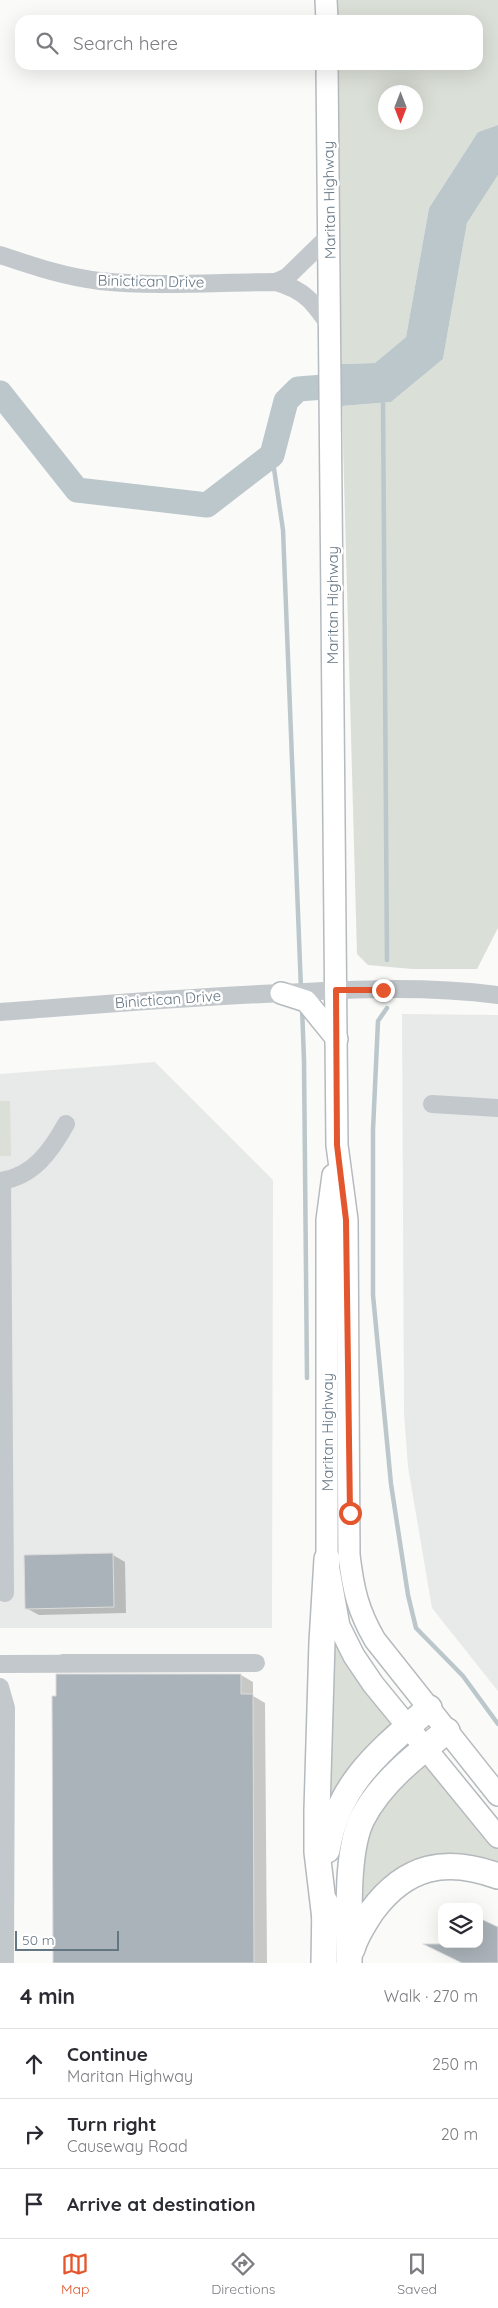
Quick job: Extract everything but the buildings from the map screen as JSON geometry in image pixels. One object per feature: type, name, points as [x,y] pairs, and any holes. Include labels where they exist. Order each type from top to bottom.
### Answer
[{"type":"highway","points":[[325,1919],[317,1852],[317,1810],[322,1642],[327,1559]]},
{"type":"highway","points":[[324,1963],[325,1861],[330,1831],[337,1809],[358,1776],[408,1726],[429,1708]]},
{"type":"highway","points":[[349,1962],[354,1843],[362,1820],[376,1796],[425,1748],[447,1731]]},
{"type":"highway","points":[[349,1962],[354,1940],[382,1898],[409,1877],[434,1866],[451,1865],[480,1869],[498,1876]]},
{"type":"main road","points":[[326,0],[327,15]]},
{"type":"main road","name":"Maritan Highway","points":[[327,70],[337,1145],[346,1220],[349,1555],[353,1590],[365,1622],[375,1640],[498,1795]]},
{"type":"main road","points":[[281,993],[306,1001],[337,1039]]},
{"type":"main road","name":"Maritan Highway","points":[[337,1145],[327,1220],[327,1559],[339,1626],[350,1648],[373,1684],[498,1836]]},
{"type":"street","points":[[276,282],[287,277],[329,236]]},
{"type":"street","name":"Binictican Drive","points":[[0,255],[52,272],[100,281],[276,282],[291,286],[304,293],[330,326]]},
{"type":"street","name":"Binictican Drive","points":[[0,1012],[336,990],[460,990],[498,995]]},
{"type":"street","points":[[432,1104],[498,1108]]},
{"type":"street","points":[[5,1592],[2,1542],[1,1181],[21,1176],[41,1161],[53,1146],[66,1124]]},
{"type":"street","points":[[0,1664],[256,1663]]},
{"type":"street","points":[[0,1687],[6,1708],[5,1963]]},
{"type":"shaded area","points":[[337,0],[498,0],[498,125],[478,132],[429,208],[406,337],[375,363],[341,364],[338,70],[483,70],[483,15],[338,15]]},
{"type":"shaded area","points":[[498,125],[498,175],[467,223],[443,359],[391,402],[342,406],[341,364],[375,363],[406,337],[429,208],[478,132]]},
{"type":"shaded area","points":[[498,175],[498,928],[477,969],[412,969],[368,965],[357,954],[342,406],[391,402],[443,359],[467,223]]},
{"type":"shaded area","points":[[402,1014],[498,1015],[498,1691],[432,1608],[408,1467],[404,1413]]},
{"type":"shaded area","points":[[155,1062],[273,1180],[272,1628],[0,1628],[0,1074]]},
{"type":"shaded area","points":[[0,1101],[10,1101],[11,1156],[0,1156]]},
{"type":"shaded area","points":[[331,1630],[394,1723],[328,1804]]},
{"type":"shaded area","points":[[423,1765],[429,1766],[498,1848],[498,1868],[470,1861],[362,1908],[363,1866],[372,1825],[386,1800]]},
{"type":"waterway","points":[[0,393],[77,490],[207,505],[272,455],[286,401],[298,389],[376,383]]},
{"type":"waterway","points":[[383,399],[387,960]]},
{"type":"waterway","points":[[272,455],[283,530],[301,989]]},
{"type":"waterway","points":[[302,1007],[307,1378]]},
{"type":"waterway","points":[[387,1008],[378,1021],[373,1130],[373,1295],[391,1484],[408,1595],[416,1628],[463,1676],[498,1724]]},
{"type":"route","points":[[350,1513],[346,1220],[337,1145],[336,990],[383,990]]}]
